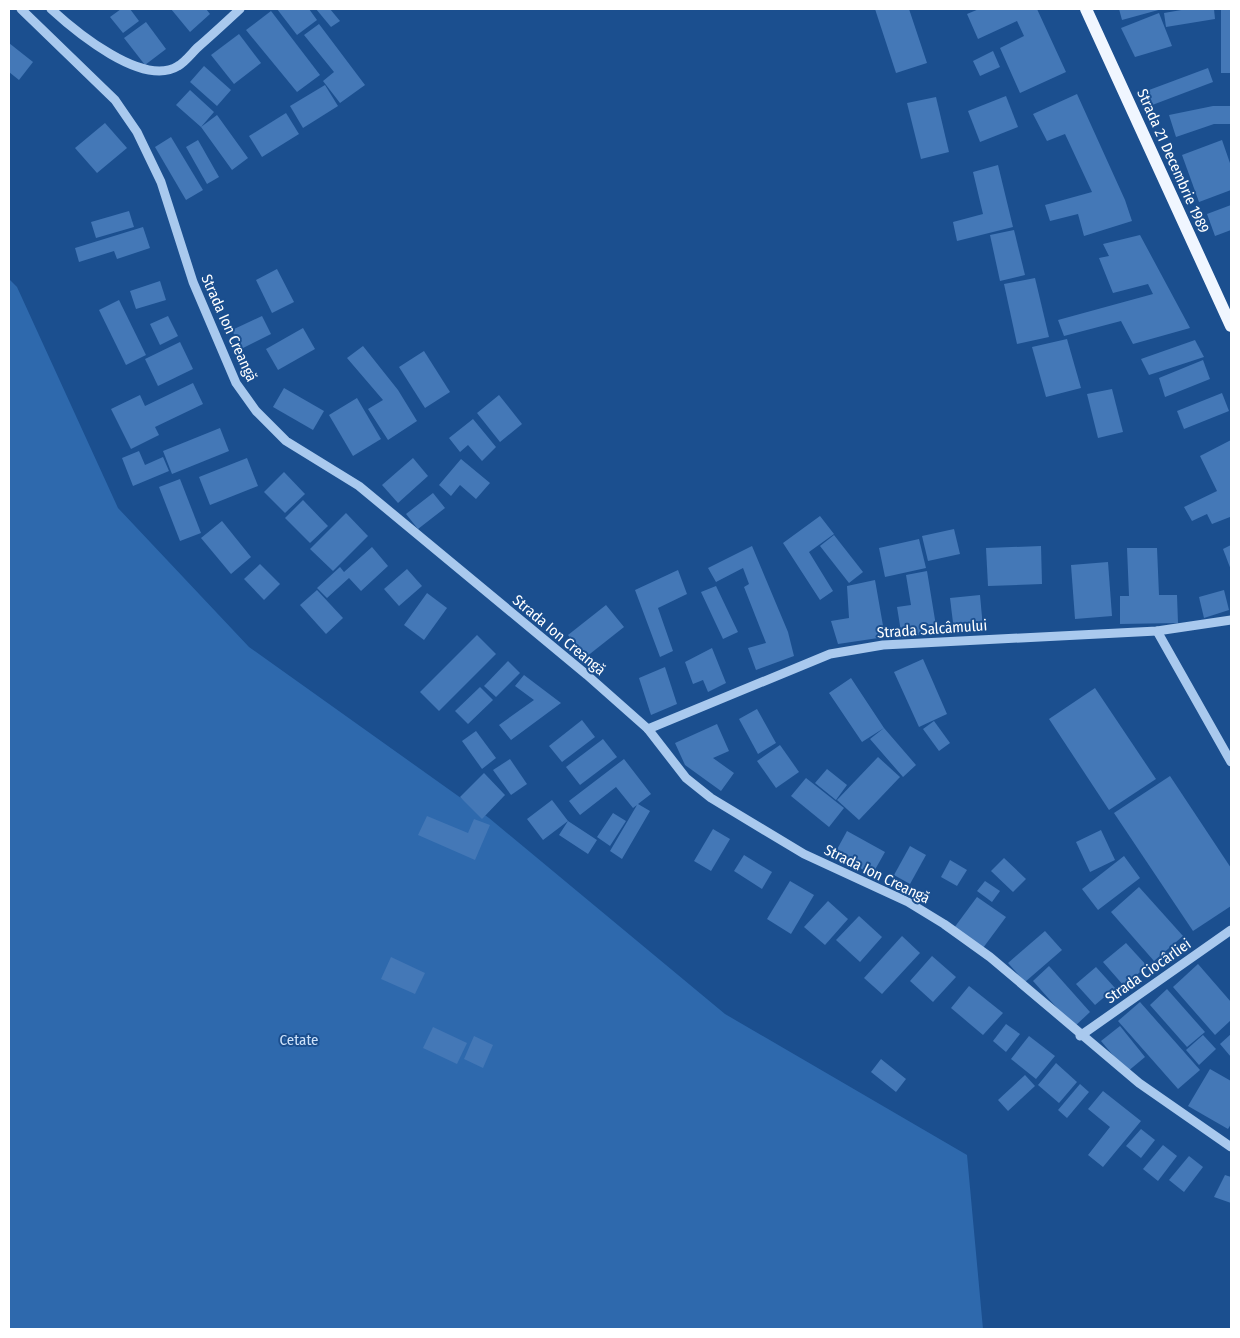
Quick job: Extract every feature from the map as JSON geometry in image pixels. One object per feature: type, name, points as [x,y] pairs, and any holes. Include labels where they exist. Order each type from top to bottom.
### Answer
[{"type":"main road","name":"Strada 21 Decembrie 1989","points":[[1086,9],[1231,326]]},
{"type":"street","name":"Strada Ion Creangă","points":[[22,9],[115,100],[137,132],[161,182],[193,282],[236,383],[256,410],[286,441],[373,497],[587,675],[648,729],[686,778],[711,798],[804,854],[908,902],[944,924],[990,957],[1080,1036],[1138,1083],[1231,1147]]},
{"type":"street","points":[[51,9],[67,24],[106,52],[129,64],[162,71],[177,67],[240,9]]},
{"type":"street","name":"Strada Salcâmului","points":[[648,729],[830,654],[883,645],[1157,631],[1206,626],[1231,620]]},
{"type":"street","points":[[1157,631],[1231,762]]},
{"type":"street","name":"Strada Ciocârliei","points":[[1080,1036],[1231,930]]},
{"type":"green space","name":"Cetate","points":[[9,279],[17,287],[118,508],[249,647],[489,818],[725,1014],[967,1155],[983,1329],[9,1329]]},
{"type":"building","points":[[121,9],[130,9],[139,21],[123,33],[110,17]]},
{"type":"building","points":[[171,9],[206,9],[210,14],[190,32]]},
{"type":"building","points":[[277,9],[309,9],[317,20],[297,35]]},
{"type":"building","points":[[316,9],[330,9],[340,21],[331,27]]},
{"type":"building","points":[[875,9],[909,9],[927,63],[896,73]]},
{"type":"building","points":[[979,9],[1037,9],[1066,72],[1020,93],[1000,48],[1024,36],[1017,21],[978,39],[967,14]]},
{"type":"building","points":[[1119,9],[1162,9],[1122,20]]},
{"type":"building","points":[[1187,9],[1214,9],[1215,19],[1166,27],[1164,13]]},
{"type":"building","points":[[1221,9],[1231,9],[1231,73],[1221,73]]},
{"type":"building","points":[[271,11],[320,75],[297,92],[246,30]]},
{"type":"building","points":[[1159,13],[1172,46],[1135,57],[1121,28]]},
{"type":"building","points":[[146,22],[166,49],[145,65],[124,38]]},
{"type":"building","points":[[319,24],[365,85],[340,103],[323,81],[334,72],[304,35]]},
{"type":"building","points":[[239,34],[261,63],[234,84],[211,55]]},
{"type":"building","points":[[9,43],[33,62],[19,80],[9,72]]},
{"type":"building","points":[[993,51],[1000,67],[980,76],[973,61]]},
{"type":"building","points":[[204,66],[231,90],[217,106],[190,82]]},
{"type":"building","points":[[1208,68],[1213,82],[1147,107],[1141,93]]},
{"type":"building","points":[[325,85],[338,106],[303,128],[290,106]]},
{"type":"building","points":[[190,90],[214,112],[201,127],[176,105]]},
{"type":"building","points":[[1077,94],[1125,200],[1132,221],[1084,236],[1078,214],[1050,221],[1045,205],[1092,192],[1065,134],[1047,141],[1033,114]]},
{"type":"building","points":[[1006,96],[1018,127],[980,142],[968,111]]},
{"type":"building","points":[[936,97],[949,152],[921,159],[907,103]]},
{"type":"building","points":[[1213,106],[1231,106],[1231,124],[1214,124],[1176,137],[1169,115]]},
{"type":"building","points":[[286,113],[299,134],[262,157],[249,136]]},
{"type":"building","points":[[217,115],[248,158],[232,170],[201,127]]},
{"type":"building","points":[[105,123],[127,148],[97,173],[75,148]]},
{"type":"building","points":[[171,137],[203,190],[186,200],[155,147]]},
{"type":"building","points":[[198,140],[219,177],[207,184],[186,147]]},
{"type":"building","points":[[1222,140],[1231,166],[1231,190],[1199,202],[1182,155]]},
{"type":"building","points":[[998,165],[1013,227],[957,241],[953,222],[983,214],[973,172]]},
{"type":"building","points":[[1231,205],[1231,230],[1215,236],[1207,214]]},
{"type":"building","points":[[129,211],[134,227],[96,238],[91,222]]},
{"type":"building","points":[[143,227],[150,248],[117,259],[114,251],[79,262],[75,248]]},
{"type":"building","points":[[1014,230],[1025,275],[1000,281],[990,235]]},
{"type":"building","points":[[1140,235],[1190,328],[1133,344],[1121,321],[1064,336],[1058,320],[1153,294],[1148,284],[1113,293],[1099,258],[1109,256],[1103,244]]},
{"type":"building","points":[[277,269],[294,302],[272,313],[256,280]]},
{"type":"building","points":[[1035,278],[1049,337],[1017,344],[1004,284]]},
{"type":"building","points":[[160,281],[166,300],[136,309],[130,291]]},
{"type":"building","points":[[119,300],[146,355],[126,365],[99,310]]},
{"type":"building","points":[[168,316],[178,336],[160,345],[150,324]]},
{"type":"building","points":[[262,316],[271,334],[241,349],[232,330]]},
{"type":"building","points":[[303,328],[315,349],[278,370],[266,349]]},
{"type":"building","points":[[1067,339],[1081,388],[1046,397],[1032,347]]},
{"type":"building","points":[[1195,340],[1204,357],[1149,375],[1141,359]]},
{"type":"building","points":[[180,342],[193,369],[158,386],[145,359]]},
{"type":"building","points":[[363,346],[398,390],[417,421],[388,440],[368,409],[383,400],[347,358]]},
{"type":"building","points":[[424,351],[450,392],[425,408],[399,367]]},
{"type":"building","points":[[1203,360],[1210,379],[1165,397],[1159,378]]},
{"type":"building","points":[[193,383],[203,404],[155,427],[159,435],[131,449],[111,409],[140,395],[145,406]]},
{"type":"building","points":[[284,388],[324,411],[313,430],[273,407]]},
{"type":"building","points":[[1112,389],[1123,432],[1098,438],[1087,394]]},
{"type":"building","points":[[1222,393],[1229,411],[1184,429],[1177,411]]},
{"type":"building","points":[[499,395],[522,424],[500,442],[477,413]]},
{"type":"building","points":[[357,398],[381,439],[353,456],[329,415]]},
{"type":"building","points":[[473,419],[496,447],[482,461],[468,445],[460,452],[449,438]]},
{"type":"building","points":[[220,428],[229,451],[172,474],[163,451]]},
{"type":"building","points":[[1231,440],[1231,520],[1230,517],[1212,524],[1207,514],[1192,521],[1184,507],[1217,491],[1200,456]]},
{"type":"building","points":[[139,451],[145,465],[163,457],[169,471],[133,486],[122,458]]},
{"type":"building","points":[[247,458],[258,486],[210,505],[199,477]]},
{"type":"building","points":[[413,458],[428,476],[398,503],[382,485]]},
{"type":"building","points":[[461,459],[490,483],[476,499],[460,485],[451,496],[439,485]]},
{"type":"building","points":[[284,472],[305,494],[285,513],[264,492]]},
{"type":"building","points":[[180,479],[201,533],[180,541],[159,487]]},
{"type":"building","points":[[433,493],[445,508],[418,529],[406,514]]},
{"type":"building","points":[[303,500],[328,526],[310,543],[285,518]]},
{"type":"building","points":[[346,513],[368,536],[333,571],[310,549]]},
{"type":"building","points":[[820,516],[834,534],[809,552],[833,591],[820,600],[783,543]]},
{"type":"building","points":[[222,521],[251,557],[231,574],[201,538]]},
{"type":"building","points":[[954,529],[960,554],[928,561],[922,536]]},
{"type":"building","points":[[834,535],[863,572],[849,583],[820,546]]},
{"type":"building","points":[[919,539],[926,568],[885,577],[879,548]]},
{"type":"building","points":[[1231,545],[1231,570],[1223,549]]},
{"type":"building","points":[[752,546],[788,632],[794,656],[756,670],[748,648],[766,643],[744,587],[749,584],[743,568],[716,582],[708,568]]},
{"type":"building","points":[[1041,546],[1042,584],[988,586],[986,548]]},
{"type":"building","points":[[372,547],[388,566],[361,591],[349,578],[327,598],[317,588],[340,567],[344,572]]},
{"type":"building","points":[[1127,548],[1157,548],[1159,595],[1177,595],[1178,623],[1120,624],[1120,596],[1129,596]]},
{"type":"building","points":[[1108,562],[1112,616],[1075,619],[1071,565]]},
{"type":"building","points":[[260,564],[280,584],[264,600],[244,579]]},
{"type":"building","points":[[407,569],[422,586],[399,606],[384,589]]},
{"type":"building","points":[[678,570],[687,594],[658,608],[673,651],[660,657],[635,590]]},
{"type":"building","points":[[927,571],[937,632],[902,638],[897,607],[911,605],[906,575]]},
{"type":"building","points":[[875,580],[885,637],[838,644],[831,621],[849,618],[847,586]]},
{"type":"building","points":[[716,586],[738,632],[723,639],[701,592]]},
{"type":"building","points":[[317,590],[343,618],[326,634],[300,605]]},
{"type":"building","points":[[1224,590],[1229,610],[1204,618],[1199,597]]},
{"type":"building","points":[[427,593],[447,608],[424,640],[404,625]]},
{"type":"building","points":[[980,595],[983,628],[954,631],[950,598]]},
{"type":"building","points":[[606,605],[624,627],[586,657],[568,635]]},
{"type":"building","points":[[477,635],[496,654],[439,711],[420,692]]},
{"type":"building","points":[[712,648],[726,683],[708,692],[703,680],[693,684],[685,662]]},
{"type":"building","points":[[923,659],[947,714],[919,727],[894,672]]},
{"type":"building","points":[[508,661],[520,673],[496,697],[484,686]]},
{"type":"building","points":[[665,667],[677,704],[651,715],[639,678]]},
{"type":"building","points":[[524,675],[561,703],[511,740],[499,725],[534,700],[515,686]]},
{"type":"building","points":[[851,678],[884,728],[862,742],[829,693]]},
{"type":"building","points":[[480,687],[493,700],[468,724],[455,711]]},
{"type":"building","points":[[1095,688],[1156,779],[1109,810],[1049,719]]},
{"type":"building","points":[[757,709],[776,743],[758,754],[739,719]]},
{"type":"building","points":[[582,720],[595,737],[562,762],[549,746]]},
{"type":"building","points":[[934,721],[950,743],[939,751],[923,729]]},
{"type":"building","points":[[717,724],[729,751],[713,758],[734,773],[721,791],[685,765],[675,743]]},
{"type":"building","points":[[884,728],[916,765],[903,777],[870,739]]},
{"type":"building","points":[[476,731],[496,758],[482,769],[462,741]]},
{"type":"building","points":[[603,739],[617,757],[580,785],[566,767]]},
{"type":"building","points":[[780,745],[799,772],[776,788],[757,761]]},
{"type":"building","points":[[878,757],[900,777],[859,820],[837,800]]},
{"type":"building","points":[[510,759],[527,784],[511,795],[493,770]]},
{"type":"building","points":[[624,759],[651,794],[638,804],[650,811],[622,859],[610,851],[637,805],[633,808],[616,787],[580,815],[569,801]]},
{"type":"building","points":[[827,769],[847,785],[836,800],[815,783]]},
{"type":"building","points":[[484,773],[505,795],[482,819],[460,797]]},
{"type":"building","points":[[1170,776],[1231,868],[1231,906],[1193,931],[1114,813]]},
{"type":"building","points":[[806,778],[844,808],[829,827],[791,796]]},
{"type":"building","points":[[552,800],[568,821],[543,840],[527,819]]},
{"type":"building","points":[[613,813],[626,821],[610,846],[597,837]]},
{"type":"building","points":[[427,816],[468,833],[474,819],[490,825],[475,860],[418,835]]},
{"type":"building","points":[[568,821],[597,840],[588,854],[559,835]]},
{"type":"building","points":[[713,829],[730,839],[711,871],[694,861]]},
{"type":"building","points":[[1101,830],[1115,860],[1090,872],[1076,842]]},
{"type":"building","points":[[847,831],[885,852],[872,875],[835,853]]},
{"type":"building","points":[[910,846],[926,855],[910,884],[894,875]]},
{"type":"building","points":[[744,855],[772,872],[762,889],[734,871]]},
{"type":"building","points":[[1124,856],[1140,878],[1098,910],[1082,889]]},
{"type":"building","points":[[1004,858],[1026,879],[1013,892],[991,871]]},
{"type":"building","points":[[950,860],[967,870],[957,886],[941,877]]},
{"type":"building","points":[[790,881],[814,895],[791,934],[767,919]]},
{"type":"building","points":[[985,881],[1000,891],[992,902],[977,891]]},
{"type":"building","points":[[1139,887],[1183,936],[1154,961],[1111,912]]},
{"type":"building","points":[[977,897],[1006,917],[983,948],[954,928]]},
{"type":"building","points":[[828,901],[848,919],[825,945],[804,927]]},
{"type":"building","points":[[859,916],[882,937],[860,962],[836,940]]},
{"type":"building","points":[[1045,931],[1062,950],[1025,982],[1008,963]]},
{"type":"building","points":[[902,936],[920,953],[882,994],[864,978]]},
{"type":"building","points":[[1126,943],[1147,966],[1124,986],[1103,962]]},
{"type":"building","points":[[932,956],[956,977],[933,1002],[910,981]]},
{"type":"building","points":[[391,957],[425,973],[415,994],[381,979]]},
{"type":"building","points":[[1198,964],[1231,1002],[1231,1020],[1215,1035],[1173,987]]},
{"type":"building","points":[[1049,966],[1090,1012],[1074,1027],[1033,981]]},
{"type":"building","points":[[1096,967],[1115,988],[1095,1005],[1076,984]]},
{"type":"building","points":[[969,986],[1003,1013],[983,1035],[951,1008]]},
{"type":"building","points":[[1167,989],[1205,1032],[1187,1047],[1150,1005]]},
{"type":"building","points":[[1140,1002],[1200,1070],[1178,1089],[1118,1021]]},
{"type":"building","points":[[1006,1024],[1020,1034],[1006,1052],[993,1041]]},
{"type":"building","points":[[1120,1026],[1145,1057],[1127,1072],[1101,1041]]},
{"type":"building","points":[[433,1027],[467,1043],[457,1064],[423,1048]]},
{"type":"building","points":[[1231,1034],[1231,1057],[1220,1044]]},
{"type":"building","points":[[1203,1035],[1216,1049],[1199,1065],[1186,1050]]},
{"type":"building","points":[[474,1036],[493,1045],[483,1068],[464,1059]]},
{"type":"building","points":[[1029,1036],[1055,1056],[1036,1079],[1011,1059]]},
{"type":"building","points":[[881,1059],[906,1079],[896,1092],[871,1072]]},
{"type":"building","points":[[1056,1063],[1077,1082],[1059,1103],[1038,1085]]},
{"type":"building","points":[[1210,1069],[1231,1081],[1231,1124],[1228,1129],[1188,1106]]},
{"type":"building","points":[[1025,1075],[1035,1086],[1008,1111],[998,1100]]},
{"type":"building","points":[[1080,1084],[1089,1092],[1067,1118],[1058,1110]]},
{"type":"building","points":[[1103,1091],[1141,1121],[1103,1167],[1088,1155],[1110,1127],[1088,1109]]},
{"type":"building","points":[[1141,1129],[1155,1140],[1141,1158],[1126,1146]]},
{"type":"building","points":[[1163,1145],[1177,1156],[1158,1181],[1143,1169]]},
{"type":"building","points":[[1189,1156],[1203,1167],[1184,1192],[1169,1180]]},
{"type":"building","points":[[1225,1175],[1231,1177],[1231,1203],[1214,1197]]}]
